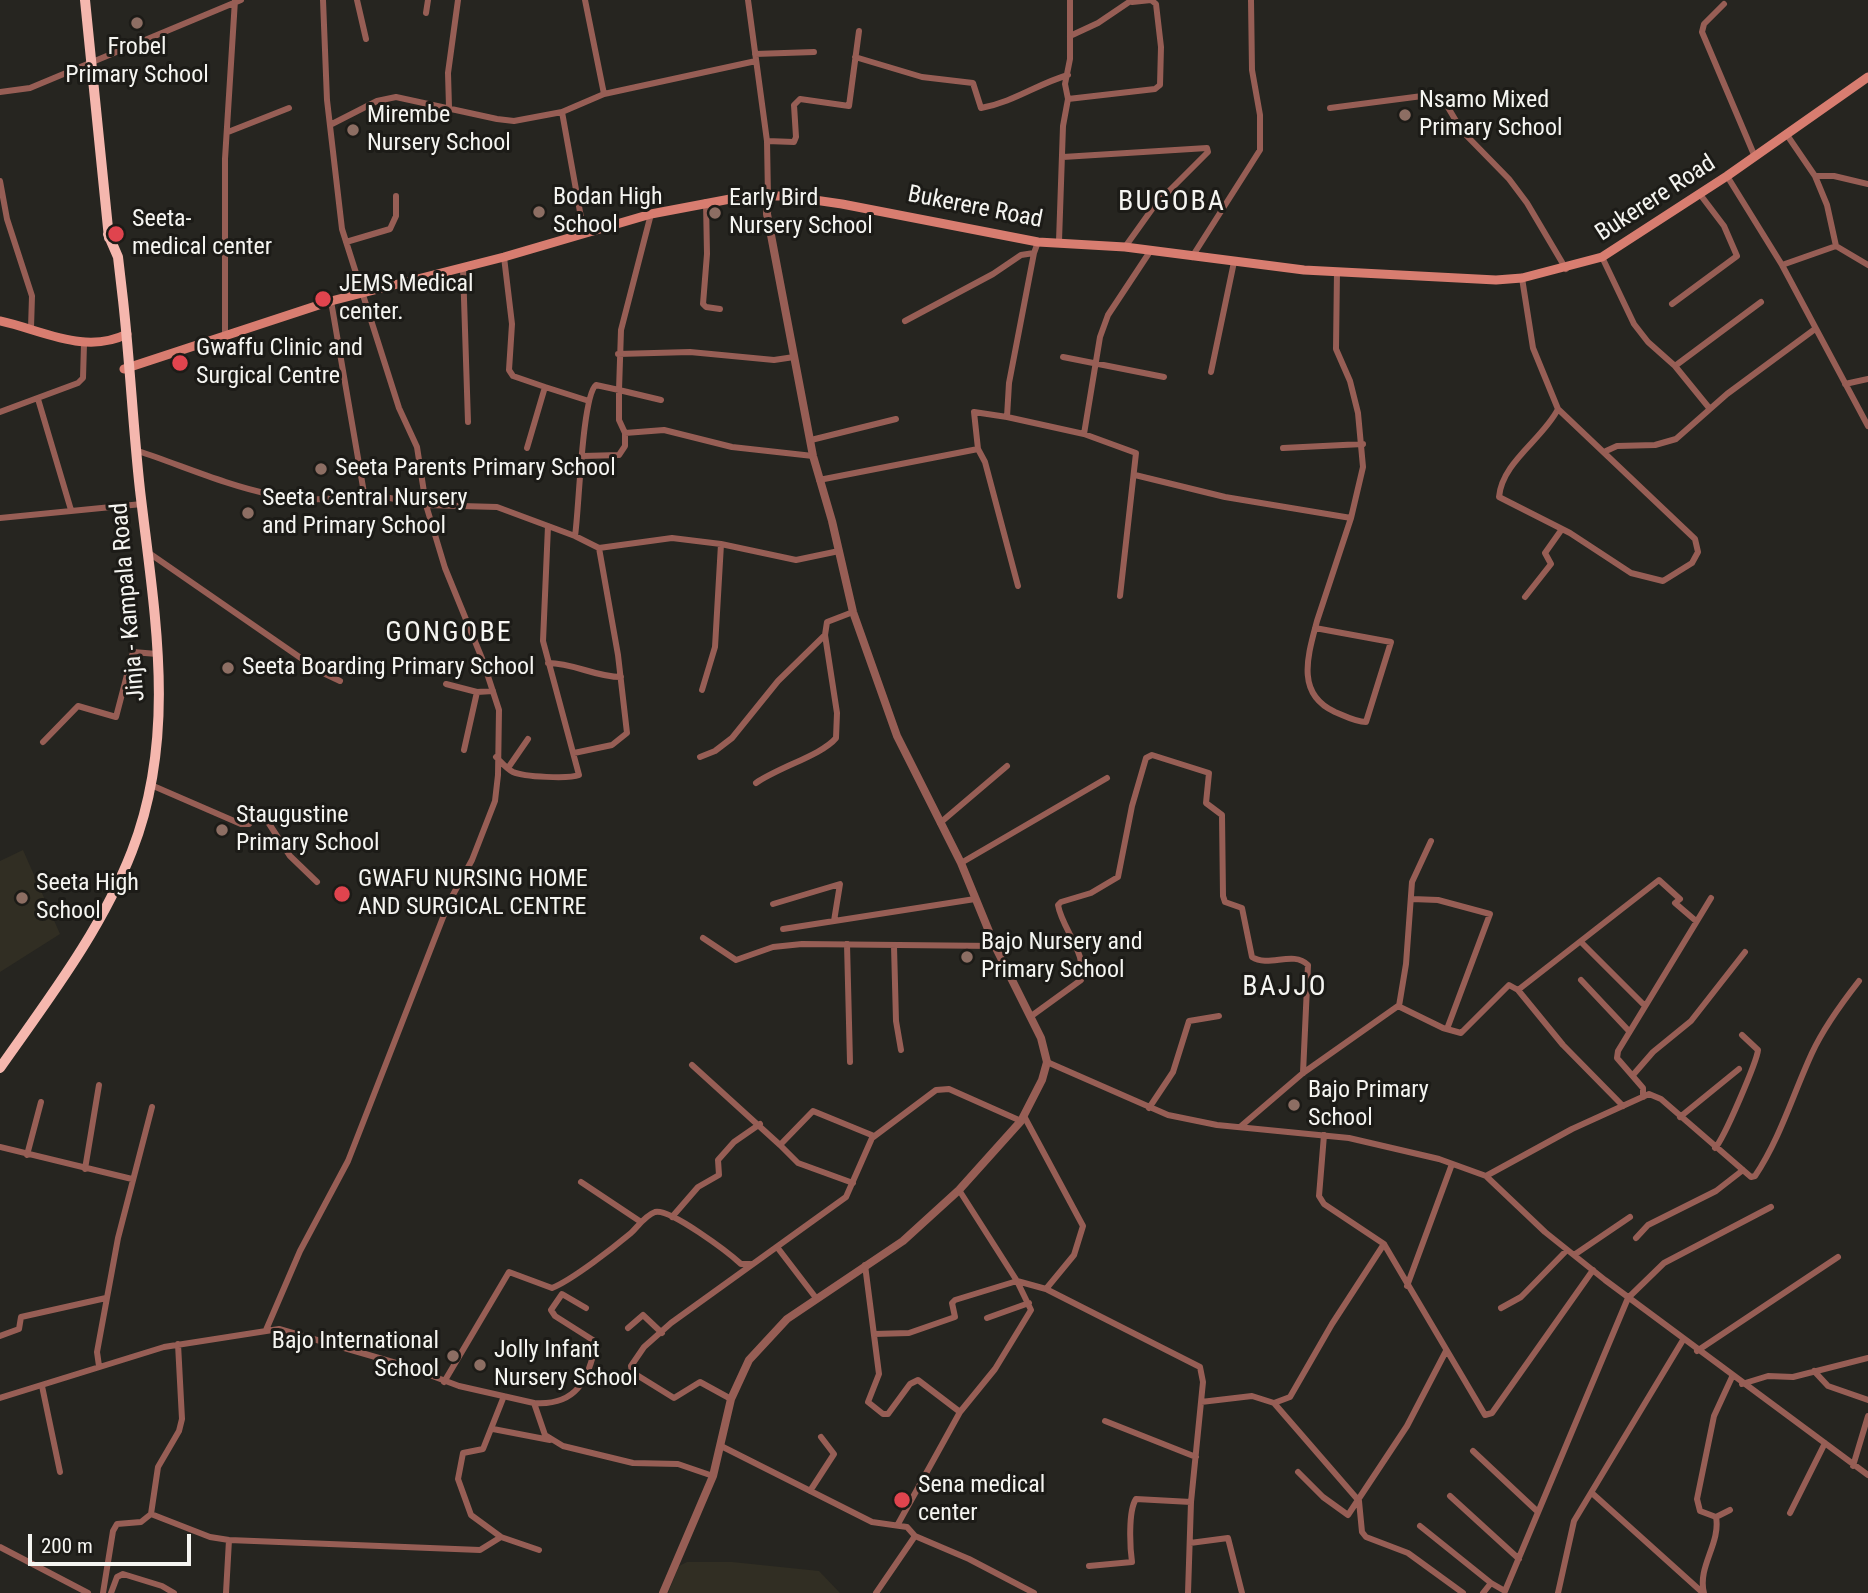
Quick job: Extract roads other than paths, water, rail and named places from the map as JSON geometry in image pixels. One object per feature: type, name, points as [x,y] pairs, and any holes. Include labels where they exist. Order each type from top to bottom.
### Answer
[{"type":"highway","name":"Jinja - Kampala Road","points":[[85,0],[108,234],[138,452],[138,470]]},
{"type":"highway","name":"Jinja - Kampala Road","points":[[0,1068],[76,959],[111,899],[133,850],[151,785],[160,706],[159,654],[127,368]]},
{"type":"main road","name":"Bukerere Road","points":[[127,368],[331,301],[504,257],[651,214],[706,202],[768,197],[787,196],[883,210],[1038,242],[1059,241],[1125,247],[1234,262],[1337,271],[1496,280],[1522,278],[1566,269],[1602,257],[1727,176],[1868,77]]},
{"type":"main road","points":[[0,321],[84,344],[97,344],[123,336]]},
{"type":"street","points":[[266,1331],[300,1251],[348,1161],[449,902],[472,860],[495,801],[498,775],[496,757],[501,720],[493,691],[445,568],[426,505],[416,447],[399,408],[346,242],[330,125],[323,0]]},
{"type":"street","points":[[357,0],[366,40]]},
{"type":"street","points":[[426,13],[428,0]]},
{"type":"street","points":[[449,107],[448,73],[458,0]]},
{"type":"street","points":[[585,0],[604,94]]},
{"type":"street","points":[[663,1593],[713,1476],[731,1399],[740,1377],[758,1347],[787,1319],[915,1231],[959,1190],[1022,1119],[1042,1080],[1046,1062],[1046,1051],[995,946],[961,863],[897,736],[853,612],[813,456],[767,214],[767,141],[748,0]]},
{"type":"street","points":[[1059,241],[1063,125],[1068,99],[1065,84],[1068,75],[1070,0]]},
{"type":"street","points":[[1068,99],[1155,89],[1160,85],[1161,47],[1156,4],[1151,0],[1132,1],[1070,36]]},
{"type":"street","points":[[1192,257],[1259,150],[1260,115],[1252,70],[1251,0]]},
{"type":"street","points":[[0,92],[30,88],[237,1],[225,159],[225,337]]},
{"type":"street","points":[[1724,4],[1704,24],[1702,32],[1755,157]]},
{"type":"street","points":[[767,141],[793,142],[796,137],[794,106],[800,99],[849,106],[859,31]]},
{"type":"street","points":[[330,125],[387,98],[421,100],[514,121],[562,112],[604,94],[755,58],[814,52]]},
{"type":"street","points":[[855,57],[922,77],[973,83],[981,108],[1016,99],[1035,85],[1068,75]]},
{"type":"street","points":[[1330,108],[1430,95],[1443,99],[1462,131],[1509,179],[1527,203],[1566,269]]},
{"type":"street","points":[[228,132],[289,108]]},
{"type":"street","points":[[562,112],[583,234]]},
{"type":"street","points":[[1787,135],[1815,176],[1827,205],[1836,246],[1868,265]]},
{"type":"street","points":[[1063,157],[1207,148],[1208,152],[1155,205],[1125,247]]},
{"type":"street","points":[[1727,176],[1782,265],[1868,426]]},
{"type":"street","points":[[1815,176],[1834,176],[1868,184]]},
{"type":"street","points":[[0,181],[6,233],[32,296],[31,328]]},
{"type":"street","points":[[1672,304],[1737,256],[1724,226],[1699,193]]},
{"type":"street","points":[[346,242],[390,229],[396,216],[396,196]]},
{"type":"street","points":[[706,202],[707,254],[703,304],[720,309]]},
{"type":"street","points":[[583,456],[619,455],[625,446],[625,433],[619,420],[618,354],[621,330],[651,214]]},
{"type":"street","points":[[1007,417],[1009,383],[1038,242]]},
{"type":"street","points":[[1782,265],[1836,246]]},
{"type":"street","points":[[1084,434],[1095,364],[1108,315],[1151,250]]},
{"type":"street","points":[[905,321],[993,274],[1021,255],[1034,253]]},
{"type":"street","points":[[504,257],[512,324],[509,370],[513,376],[589,401]]},
{"type":"street","points":[[1602,257],[1634,324],[1648,342],[1675,366],[1710,409]]},
{"type":"street","points":[[1211,372],[1234,262]]},
{"type":"street","points":[[463,268],[464,388],[468,422]]},
{"type":"street","points":[[1315,628],[1391,642],[1366,722],[1355,721],[1327,708],[1312,694],[1306,673],[1315,628],[1360,486],[1363,444],[1352,388],[1336,349],[1337,271]]},
{"type":"street","points":[[1522,278],[1533,348],[1558,409],[1606,451],[1695,539],[1696,557],[1670,578],[1656,581],[1631,573],[1562,529],[1498,495],[1515,462],[1550,424],[1558,409]]},
{"type":"street","points":[[331,301],[364,493]]},
{"type":"street","points":[[1675,366],[1761,302]]},
{"type":"street","points":[[1606,451],[1617,446],[1655,445],[1676,439],[1710,409],[1815,329]]},
{"type":"street","points":[[0,412],[81,381],[84,344]]},
{"type":"street","points":[[618,354],[690,352],[774,360],[794,357]]},
{"type":"street","points":[[1063,357],[1164,377]]},
{"type":"street","points":[[1845,383],[1868,379]]},
{"type":"street","points":[[575,536],[590,391],[596,386],[661,400]]},
{"type":"street","points":[[527,448],[545,387]]},
{"type":"street","points":[[38,399],[71,510]]},
{"type":"street","points":[[1018,586],[985,462],[978,449],[974,412],[1084,434],[1134,449],[1137,455],[1120,596]]},
{"type":"street","points":[[811,440],[895,419]]},
{"type":"street","points":[[625,433],[664,430],[732,447],[813,456]]},
{"type":"street","points":[[1283,448],[1363,444]]},
{"type":"street","points":[[819,480],[978,449]]},
{"type":"street","points":[[138,452],[281,497],[326,501],[364,493],[426,505],[497,507],[575,536],[599,548],[672,538],[721,544],[796,560],[839,551]]},
{"type":"street","points":[[1135,475],[1225,497],[1351,518]]},
{"type":"street","points":[[0,518],[142,504]]},
{"type":"street","points":[[496,757],[520,774],[577,777],[574,753],[543,641],[548,526]]},
{"type":"street","points":[[1525,597],[1551,564],[1545,553],[1562,529]]},
{"type":"street","points":[[702,691],[715,647],[721,544]]},
{"type":"street","points":[[574,753],[587,749],[596,751],[626,736],[621,677],[599,548]]},
{"type":"street","points":[[147,552],[312,666],[340,681]]},
{"type":"street","points":[[756,783],[788,764],[820,752],[836,738],[837,713],[825,635],[829,620],[853,612]]},
{"type":"street","points":[[700,757],[715,751],[732,738],[778,681],[825,635]]},
{"type":"street","points":[[43,742],[78,706],[116,717],[133,652],[159,654]]},
{"type":"street","points":[[548,663],[570,664],[609,677],[621,677]]},
{"type":"street","points":[[446,684],[477,692],[493,691]]},
{"type":"street","points":[[464,750],[477,692]]},
{"type":"street","points":[[508,768],[528,739]]},
{"type":"street","points":[[1030,1017],[1081,980],[1083,971],[1078,953],[1058,905],[1091,893],[1118,877],[1132,806],[1146,758],[1152,755],[1209,773],[1206,803],[1222,815],[1223,896],[1225,902],[1242,908],[1252,957],[1271,961],[1299,959],[1308,965],[1309,1003],[1303,1073]]},
{"type":"street","points":[[940,823],[1007,766]]},
{"type":"street","points":[[961,863],[1107,778]]},
{"type":"street","points":[[151,785],[241,824],[249,824],[254,818],[266,819],[290,856],[317,882]]},
{"type":"street","points":[[1240,1127],[1303,1073],[1399,1006],[1416,867],[1431,841]]},
{"type":"street","points":[[1518,990],[1582,943],[1659,880],[1680,899],[1675,903],[1696,921]]},
{"type":"street","points":[[773,904],[840,884],[834,920]]},
{"type":"street","points":[[1643,1097],[1643,1088],[1616,1058],[1628,1030],[1711,898]]},
{"type":"street","points":[[782,929],[975,899]]},
{"type":"street","points":[[1412,899],[1438,900],[1490,914],[1447,1029]]},
{"type":"street","points":[[703,938],[736,960],[784,945],[995,946]]},
{"type":"street","points":[[1582,943],[1644,1005]]},
{"type":"street","points":[[847,944],[850,1062]]},
{"type":"street","points":[[894,946],[896,1021],[901,1050]]},
{"type":"street","points":[[1633,1075],[1690,1021],[1745,952]]},
{"type":"street","points":[[1581,980],[1628,1030]]},
{"type":"street","points":[[1486,1176],[1572,1129],[1654,1094],[1753,1177],[1760,1169],[1812,1052],[1834,1013],[1858,981]]},
{"type":"street","points":[[1399,1006],[1461,1033],[1509,985],[1518,990],[1563,1045],[1623,1106]]},
{"type":"street","points":[[1149,1108],[1173,1072],[1189,1021],[1219,1016]]},
{"type":"street","points":[[1715,1147],[1728,1129],[1741,1089],[1757,1059],[1758,1050],[1742,1035]]},
{"type":"street","points":[[1046,1062],[1149,1108],[1192,1121],[1324,1135],[1396,1148],[1486,1176],[1567,1250],[1628,1298],[1868,1475]]},
{"type":"street","points":[[692,1065],[760,1124],[798,1163],[853,1183]]},
{"type":"street","points":[[1681,1118],[1739,1069]]},
{"type":"street","points":[[85,1169],[99,1085]]},
{"type":"street","points":[[731,1399],[699,1382],[674,1398],[632,1371],[631,1366],[637,1355],[662,1333],[752,1264],[846,1198],[874,1136],[940,1089],[949,1090],[1022,1119],[1083,1226],[1074,1255],[1046,1289]]},
{"type":"street","points":[[27,1155],[41,1102]]},
{"type":"street","points":[[99,1366],[97,1352],[106,1298],[132,1180],[152,1107]]},
{"type":"street","points":[[780,1145],[813,1111],[874,1136]]},
{"type":"street","points":[[672,1217],[698,1187],[719,1175],[718,1160],[734,1142],[760,1124]]},
{"type":"street","points":[[1324,1135],[1319,1196],[1324,1203],[1384,1244],[1485,1415],[1490,1415],[1593,1270]]},
{"type":"street","points":[[0,1147],[132,1180]]},
{"type":"street","points":[[1407,1286],[1452,1164]]},
{"type":"street","points":[[1636,1238],[1648,1225],[1716,1191],[1743,1170]]},
{"type":"street","points":[[581,1182],[641,1222]]},
{"type":"street","points":[[898,1524],[960,1412],[995,1369],[1028,1317],[1029,1303],[959,1190]]},
{"type":"street","points":[[1420,1526],[1491,1583],[1505,1591],[1628,1298],[1664,1263],[1771,1207]]},
{"type":"street","points":[[444,1382],[509,1272],[552,1289],[656,1212],[672,1217],[719,1245],[741,1264],[752,1264]]},
{"type":"street","points":[[1574,1255],[1630,1217]]},
{"type":"street","points":[[1274,1403],[1290,1397],[1332,1324],[1384,1244]]},
{"type":"street","points":[[777,1247],[816,1298]]},
{"type":"street","points":[[1501,1308],[1521,1297],[1567,1250]]},
{"type":"street","points":[[1698,1351],[1838,1258]]},
{"type":"street","points":[[865,1265],[879,1374],[869,1402],[883,1414],[888,1414],[909,1384],[918,1380],[960,1412]]},
{"type":"street","points":[[874,1334],[909,1333],[955,1317],[951,1303],[955,1300],[1017,1281],[1046,1289],[1199,1367],[1203,1376],[1191,1503],[1188,1593]]},
{"type":"street","points":[[0,1398],[178,1344],[286,1330],[403,1365],[444,1382],[534,1403],[559,1402],[579,1388],[596,1342],[555,1316],[551,1310],[562,1294],[586,1308]]},
{"type":"street","points":[[0,1336],[19,1329],[21,1317],[106,1298]]},
{"type":"street","points":[[987,1318],[1029,1303]]},
{"type":"street","points":[[628,1328],[643,1315],[662,1333]]},
{"type":"street","points":[[1558,1593],[1572,1527],[1683,1340]]},
{"type":"street","points":[[103,1593],[117,1524],[141,1522],[151,1514],[158,1466],[179,1431],[183,1398],[178,1344]]},
{"type":"street","points":[[1298,1472],[1346,1515],[1359,1501],[1407,1426],[1446,1351]]},
{"type":"street","points":[[1742,1384],[1768,1376],[1793,1377],[1868,1358]]},
{"type":"street","points":[[1814,1371],[1828,1386],[1868,1400]]},
{"type":"street","points":[[1730,1510],[1716,1517],[1700,1511],[1697,1499],[1714,1416],[1732,1377]]},
{"type":"street","points":[[42,1386],[60,1472]]},
{"type":"street","points":[[504,1396],[483,1449],[463,1453],[458,1479],[471,1515],[501,1537],[539,1550]]},
{"type":"street","points":[[1201,1402],[1252,1396],[1274,1403],[1359,1501],[1366,1537],[1408,1553],[1463,1593]]},
{"type":"street","points":[[534,1403],[550,1440]]},
{"type":"street","points":[[1853,1466],[1868,1416]]},
{"type":"street","points":[[1105,1421],[1196,1457]]},
{"type":"street","points":[[493,1429],[550,1440],[633,1462],[678,1464],[713,1476]]},
{"type":"street","points":[[810,1491],[834,1454],[821,1437]]},
{"type":"street","points":[[1790,1513],[1825,1443]]},
{"type":"street","points":[[721,1446],[872,1522],[907,1527],[915,1536],[969,1559],[1034,1593]]},
{"type":"street","points":[[1473,1451],[1538,1512]]},
{"type":"street","points":[[1593,1493],[1703,1593]]},
{"type":"street","points":[[1450,1496],[1519,1559]]},
{"type":"street","points":[[1089,1566],[1132,1562],[1129,1548],[1132,1507],[1136,1499],[1191,1503]]},
{"type":"street","points":[[151,1514],[210,1537],[229,1540],[458,1550],[485,1549],[501,1537]]},
{"type":"street","points":[[1703,1593],[1703,1579],[1718,1531],[1716,1517]]},
{"type":"street","points":[[876,1593],[915,1536]]},
{"type":"street","points":[[1191,1543],[1228,1538],[1242,1593]]},
{"type":"street","points":[[226,1593],[229,1540]]},
{"type":"street","points":[[0,1547],[88,1593]]},
{"type":"street","points":[[111,1593],[117,1577],[122,1574],[162,1586],[174,1593]]},
{"type":"street","points":[[1483,1593],[1491,1583]]},
{"type":"place","name":"Frobel Primary School","points":[[137,23]]},
{"type":"place","name":"Nsamo Mixed Primary School","points":[[1405,115]]},
{"type":"place","name":"Mirembe Nursery School","points":[[353,130]]},
{"type":"place","name":"Bodan High School","points":[[539,212]]},
{"type":"place","name":"Early Bird Nursery School","points":[[715,213]]},
{"type":"place","name":"Seeta- medical center","points":[[116,234]]},
{"type":"place","name":"JEMS Medical center.","points":[[323,299]]},
{"type":"place","name":"Gwaffu Clinic and Surgical Centre","points":[[180,363]]},
{"type":"place","name":"Seeta Parents Primary School","points":[[321,469]]},
{"type":"place","name":"Seeta Central Nursery and Primary School","points":[[248,513]]},
{"type":"place","name":"Seeta Boarding Primary School","points":[[228,668]]},
{"type":"place","name":"Staugustine Primary School","points":[[222,830]]},
{"type":"place","name":"GWAFU NURSING HOME AND SURGICAL CENTRE","points":[[342,894]]},
{"type":"place","name":"Seeta High School","points":[[22,898]]},
{"type":"place","name":"Bajo Nursery and Primary School","points":[[967,957]]},
{"type":"place","name":"Bajo Primary School","points":[[1294,1105]]},
{"type":"place","name":"Bajo International School","points":[[453,1356]]},
{"type":"place","name":"Jolly Infant Nursery School","points":[[480,1365]]},
{"type":"place","name":"Sena medical center","points":[[902,1500]]},
{"type":"district","name":"BUGOBA","points":[[1172,203]]},
{"type":"district","name":"GONGOBE","points":[[449,634]]},
{"type":"district","name":"BAJJO","points":[[1285,988]]}]
